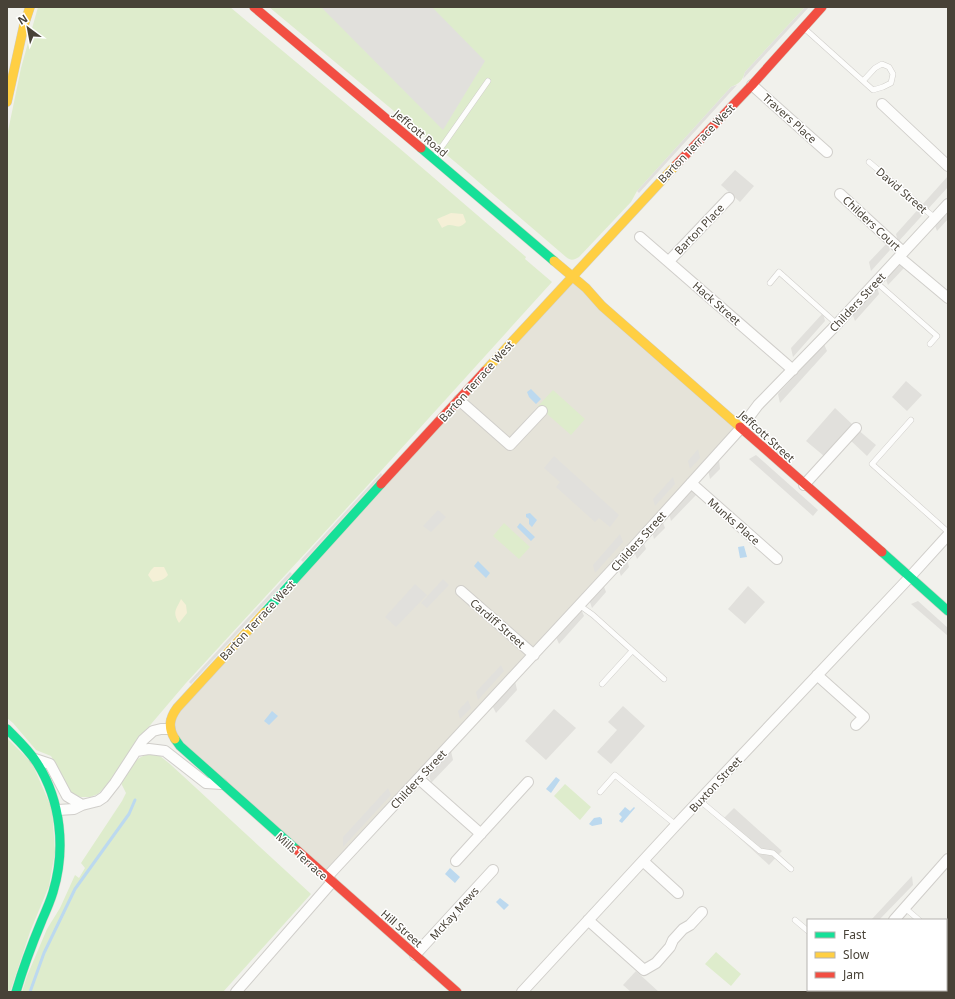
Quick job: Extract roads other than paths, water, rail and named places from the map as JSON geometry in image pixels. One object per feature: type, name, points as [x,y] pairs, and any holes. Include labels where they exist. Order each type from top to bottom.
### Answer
[{"type":"main road","points":[[7,102],[24,25],[30,7]]},
{"type":"main road","name":"Jeffcott Road","points":[[254,7],[572,276]]},
{"type":"main road","name":"Barton Terrace West","points":[[170,729],[171,719],[176,710],[572,276],[752,85],[822,7]]},
{"type":"main road","name":"Jeffcott Street","points":[[572,276],[586,288],[602,306],[740,429],[948,611]]},
{"type":"main road","points":[[7,729],[24,745],[35,759],[49,783],[58,810],[60,825],[60,862],[55,888],[16,992]]},
{"type":"main road","name":"Mills Terrace","points":[[170,729],[173,739],[180,746],[329,880]]},
{"type":"main road","name":"Hill Street","points":[[329,880],[456,992]]},
{"type":"street","name":"Travers Place","points":[[752,85],[827,152]]},
{"type":"street","points":[[882,104],[948,166]]},
{"type":"street","name":"Childers Court","points":[[840,194],[901,255],[948,298]]},
{"type":"street","name":"Barton Place","points":[[669,261],[729,198]]},
{"type":"street","name":"Childers Street","points":[[329,880],[419,779],[740,429],[758,405],[838,324],[948,204]]},
{"type":"street","name":"Hack Street","points":[[640,237],[793,370]]},
{"type":"street","points":[[459,400],[510,446],[542,412]]},
{"type":"street","points":[[804,485],[856,428]]},
{"type":"street","name":"Munks Place","points":[[691,483],[777,559]]},
{"type":"street","name":"Buxton Street","points":[[522,992],[676,824],[948,535]]},
{"type":"street","name":"Cardiff Street","points":[[461,591],[534,655]]},
{"type":"street","points":[[817,675],[864,717]]},
{"type":"street","points":[[856,725],[872,709]]},
{"type":"street","points":[[58,810],[68,810],[94,803],[104,797],[143,740],[153,731],[170,729]]},
{"type":"street","points":[[136,751],[149,748],[165,751],[206,783],[222,784]]},
{"type":"street","points":[[35,759],[50,764],[68,796],[82,805]]},
{"type":"street","points":[[419,779],[481,834]]},
{"type":"street","points":[[456,861],[528,782]]},
{"type":"street","points":[[895,919],[948,859]]},
{"type":"street","points":[[643,861],[678,893]]},
{"type":"street","name":"McKay Mews","points":[[415,955],[494,870]]},
{"type":"street","name":"Mills Terrace","points":[[236,992],[329,880]]},
{"type":"street","points":[[588,920],[644,970],[656,963],[670,947],[673,940],[702,912]]},
{"type":"lane","points":[[804,27],[873,90],[883,87],[891,82],[893,74],[889,67],[882,64],[875,68],[864,81]]},
{"type":"lane","points":[[432,158],[443,145],[488,80]]},
{"type":"lane","name":"David Street","points":[[869,162],[935,218]]},
{"type":"lane","points":[[770,283],[779,272],[838,324]]},
{"type":"lane","points":[[876,282],[937,336],[930,344]]},
{"type":"lane","points":[[911,420],[872,464],[948,532]]},
{"type":"lane","points":[[579,605],[593,615],[664,679]]},
{"type":"lane","points":[[602,684],[632,651]]},
{"type":"lane","points":[[600,792],[615,775],[676,824]]},
{"type":"lane","points":[[699,800],[760,851],[773,854],[791,870]]},
{"type":"lane","points":[[905,908],[918,919]]},
{"type":"lane","points":[[795,920],[807,931]]},
{"type":"water","points":[[531,389],[541,399],[536,404],[529,397],[527,392]]},
{"type":"water","points":[[530,513],[537,520],[532,527],[529,524],[529,519],[526,517],[526,514]]},
{"type":"water","points":[[520,523],[535,537],[531,541],[517,527]]},
{"type":"water","points":[[744,546],[747,557],[740,558],[738,547]]},
{"type":"water","points":[[478,561],[490,573],[486,578],[474,566]]},
{"type":"water","points":[[272,711],[278,716],[269,725],[264,721]]},
{"type":"water","points":[[556,777],[560,780],[551,793],[546,789]]},
{"type":"water","points":[[625,807],[630,811],[634,807],[635,808],[622,823],[619,821],[622,817],[619,814]]},
{"type":"water","points":[[600,817],[602,819],[602,824],[592,826],[589,824],[594,818]]},
{"type":"water","points":[[450,868],[460,877],[455,883],[445,874]]},
{"type":"water","points":[[500,898],[509,905],[504,910],[496,902]]},
{"type":"waterway","points":[[30,992],[44,953],[75,889],[129,814],[135,800]]}]
